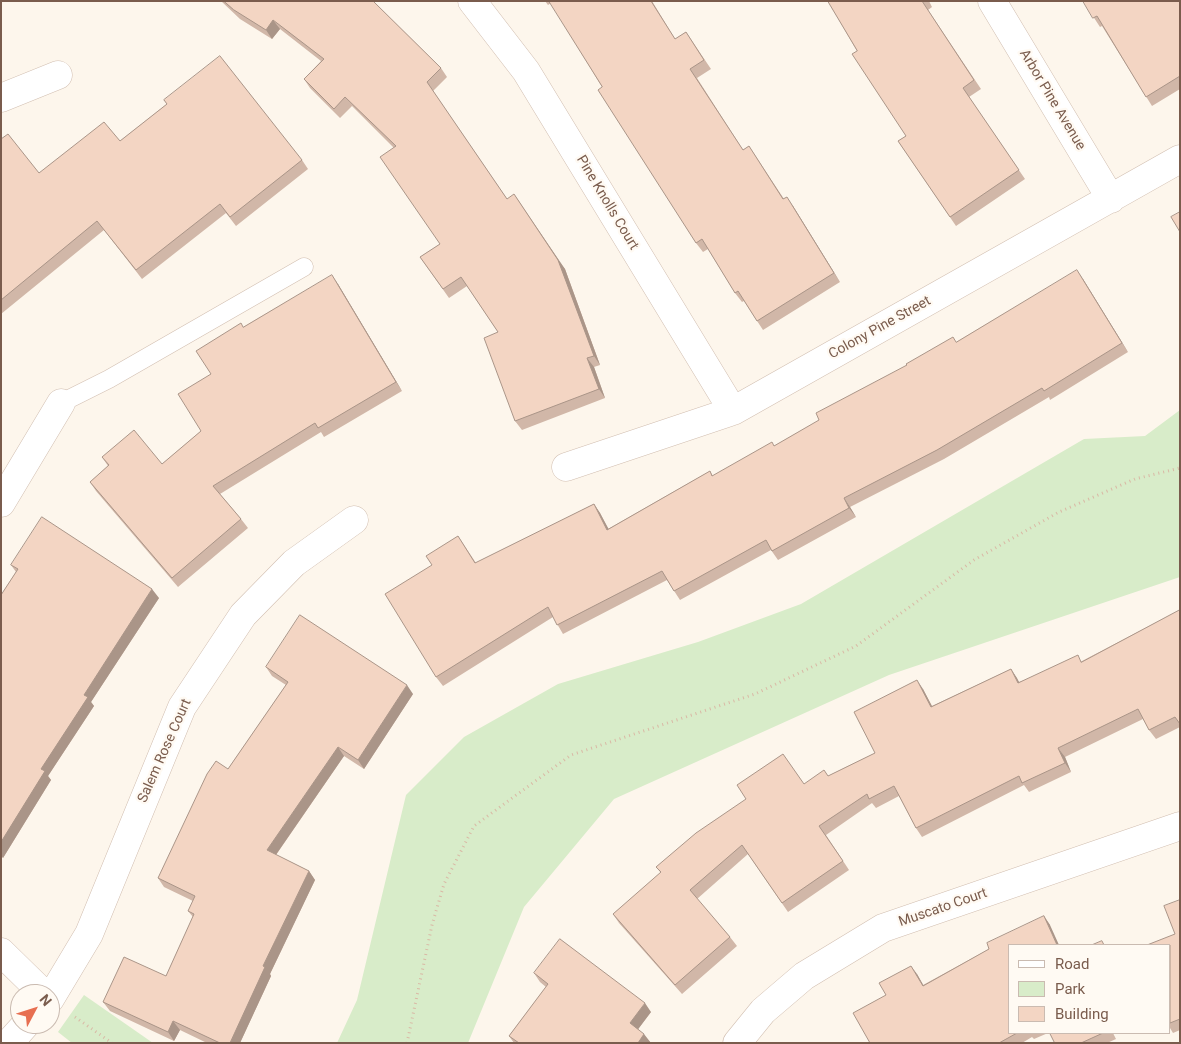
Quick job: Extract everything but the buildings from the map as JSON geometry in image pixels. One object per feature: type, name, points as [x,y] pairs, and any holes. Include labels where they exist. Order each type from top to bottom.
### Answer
[{"type":"street","name":"Pine Knolls Court","points":[[472,1],[526,71],[733,411]]},
{"type":"street","name":"Arbor Pine Avenue","points":[[992,1],[1111,198]]},
{"type":"street","points":[[1,98],[58,75]]},
{"type":"street","name":"Colony Pine Street","points":[[566,467],[733,411],[1180,159]]},
{"type":"street","points":[[1,503],[61,403]]},
{"type":"street","name":"Salem Rose Court","points":[[59,984],[89,934],[182,707],[243,615],[294,563],[354,520]]},
{"type":"street","name":"Muscato Court","points":[[737,1043],[763,1011],[804,976],[883,928],[1180,826]]},
{"type":"street","points":[[1,952],[34,984]]},
{"type":"lane","points":[[61,403],[109,379],[304,267]]},
{"type":"path","points":[[407,1043],[432,926],[444,884],[474,826],[571,755],[755,694],[856,646],[974,560],[1059,512],[1134,479],[1180,468]]},
{"type":"path","points":[[73,1016],[112,1043]]},
{"type":"green space","points":[[1180,410],[1180,577],[889,675],[614,799],[524,907],[468,1043],[337,1043],[357,1000],[406,795],[464,737],[558,684],[698,642],[801,604],[1084,439],[1145,436]]},
{"type":"green space","points":[[84,995],[153,1043],[72,1043],[60,1034],[60,1029]]}]
